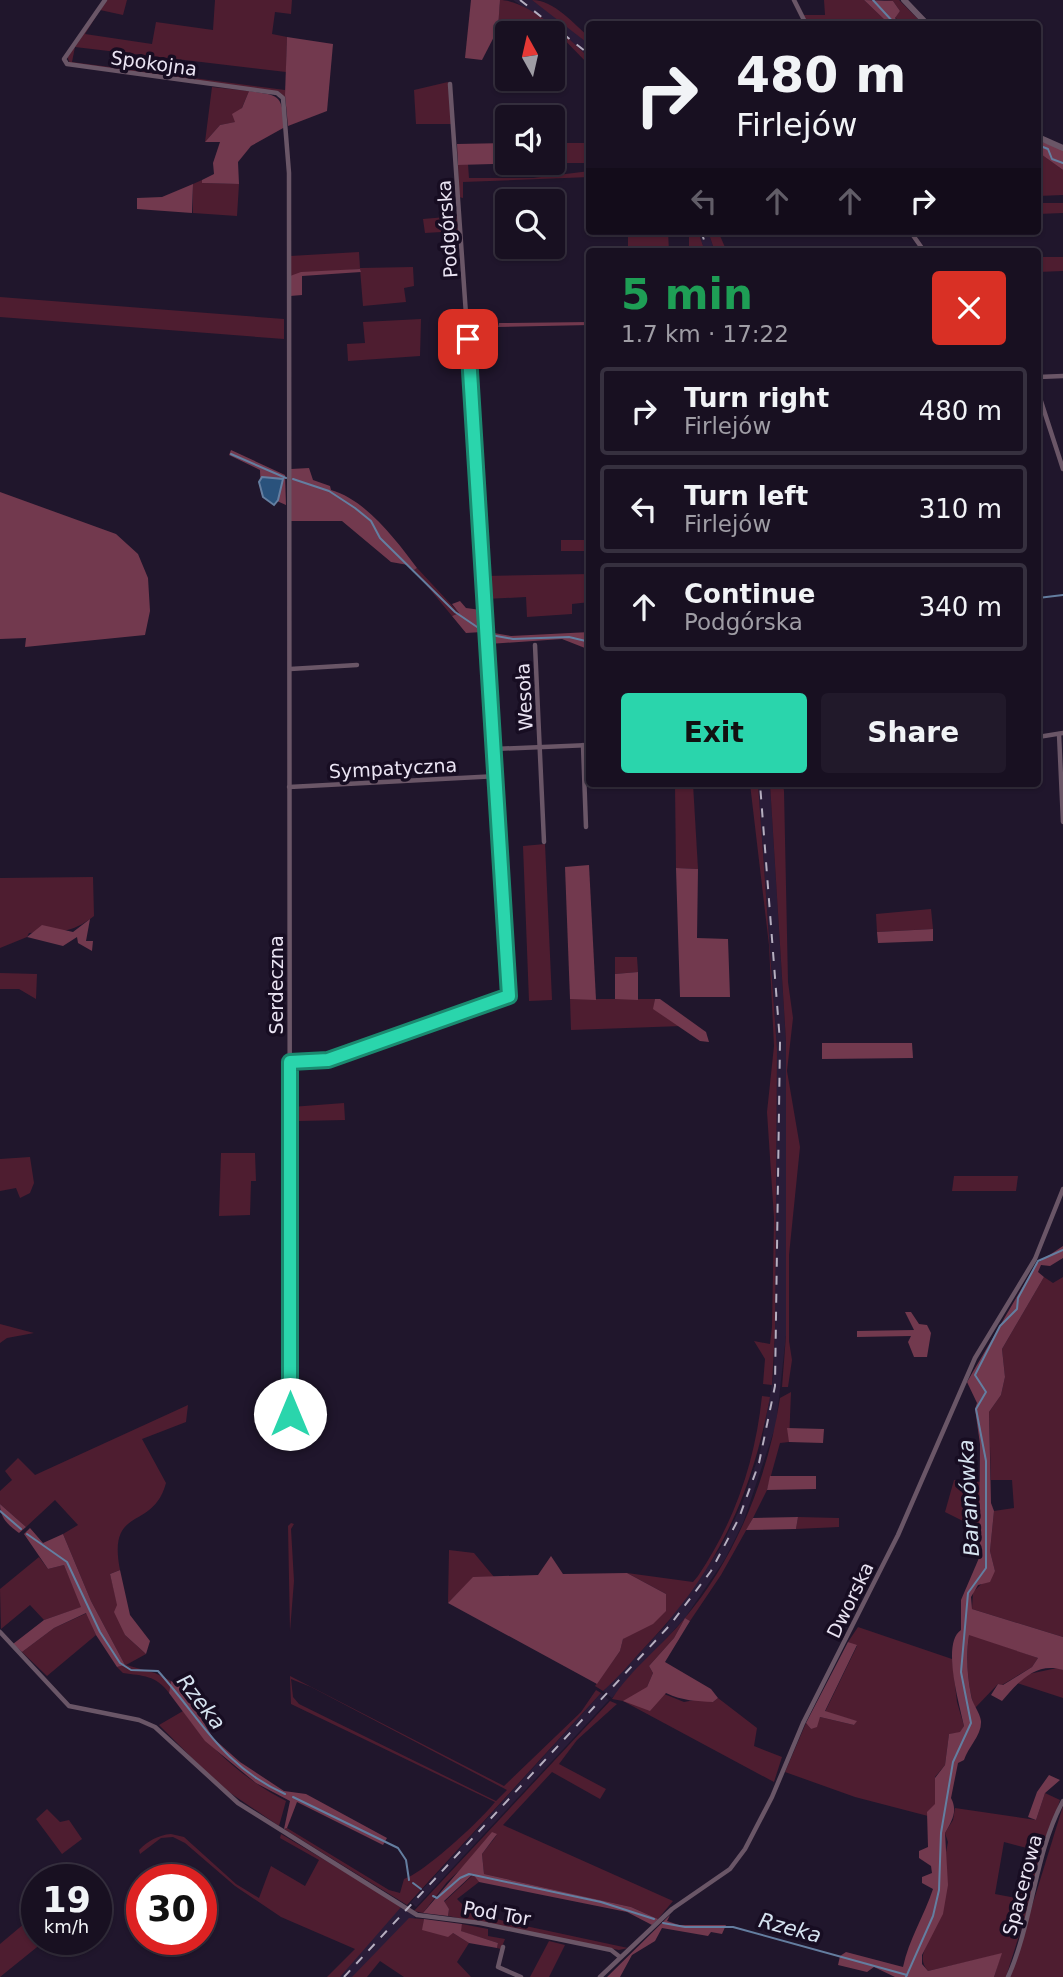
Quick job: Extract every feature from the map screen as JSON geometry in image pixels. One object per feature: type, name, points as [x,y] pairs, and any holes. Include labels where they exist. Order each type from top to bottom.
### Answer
[{"type":"street","name":"Spokojna","points":[[105,0],[64,59],[67,64],[277,93],[283,98],[287,127]]},
{"type":"street","points":[[794,0],[804,21]]},
{"type":"street","points":[[904,0],[924,21]]},
{"type":"street","name":"Podgórska","points":[[290,1062],[328,1060],[509,996],[498,776],[450,84]]},
{"type":"street","name":"Serdeczna","points":[[287,127],[290,1436]]},
{"type":"street","points":[[1041,138],[1063,148]]},
{"type":"street","points":[[1041,377],[1063,376]]},
{"type":"street","points":[[1041,401],[1063,469]]},
{"type":"street","name":"Wesoła","points":[[535,645],[544,842]]},
{"type":"street","points":[[290,669],[357,665]]},
{"type":"street","points":[[1041,737],[1061,734],[1063,822]]},
{"type":"street","points":[[495,749],[583,745],[586,827]]},
{"type":"street","name":"Sympatyczna","points":[[289,788],[498,776]]},
{"type":"street","name":"Dworska","points":[[600,1977],[672,1909],[730,1869],[745,1849],[772,1797],[803,1723],[898,1535],[975,1358],[1035,1259],[1063,1189]]},
{"type":"street","name":"Pod Tor","points":[[0,1632],[69,1706],[139,1720],[155,1727],[238,1803],[417,1915],[481,1923],[611,1950],[620,1957]]},
{"type":"street","name":"Spacerowa","points":[[1008,1977],[1031,1907],[1052,1827],[1063,1801]]},
{"type":"street","points":[[503,1947],[498,1966],[521,1977]]},
{"type":"shaded area","points":[[107,0],[127,0],[123,15],[100,10],[85,34],[152,44],[156,22],[213,30],[215,0],[292,0],[291,14],[275,12],[272,34],[287,37],[286,72],[75,47],[72,62],[285,90],[285,99],[279,92],[70,64],[67,56]]},
{"type":"shaded area","points":[[471,0],[500,0],[495,35],[482,60],[465,58]]},
{"type":"shaded area","points":[[500,0],[523,6],[547,21],[499,21]]},
{"type":"shaded area","points":[[513,0],[532,0],[561,21],[544,21]]},
{"type":"shaded area","points":[[532,0],[548,4],[586,34],[586,42],[565,26],[565,21],[559,21]]},
{"type":"shaded area","points":[[824,0],[864,0],[886,21],[806,21],[803,15],[825,15]]},
{"type":"shaded area","points":[[864,0],[893,1],[900,11],[895,18],[898,21],[886,21]]},
{"type":"shaded area","points":[[884,0],[899,0],[920,21],[898,21],[895,17],[900,11],[893,1]]},
{"type":"shaded area","points":[[565,24],[586,42],[586,55],[565,36]]},
{"type":"shaded area","points":[[565,35],[586,55],[586,62],[565,40]]},
{"type":"shaded area","points":[[287,37],[333,44],[327,111],[288,126],[285,95]]},
{"type":"shaded area","points":[[448,82],[452,124],[416,124],[414,90]]},
{"type":"shaded area","points":[[212,87],[249,91],[236,122],[220,125],[205,142]]},
{"type":"shaded area","points":[[249,91],[278,98],[285,127],[251,146],[238,162],[239,184],[202,183],[202,180],[214,174],[213,163],[220,142],[205,142],[220,125],[235,122],[232,114],[242,108]]},
{"type":"shaded area","points":[[1041,141],[1063,150],[1063,170],[1041,154]]},
{"type":"shaded area","points":[[495,143],[495,164],[458,165],[457,144]]},
{"type":"shaded area","points":[[565,143],[586,143],[586,163],[565,163]]},
{"type":"shaded area","points":[[1041,154],[1063,170],[1063,195],[1041,196]]},
{"type":"shaded area","points":[[468,164],[469,178],[533,178],[586,171],[586,177],[463,182],[463,198],[459,197],[458,165]]},
{"type":"shaded area","points":[[202,180],[202,183],[239,184],[237,216],[193,213],[193,184]]},
{"type":"shaded area","points":[[193,184],[192,213],[137,209],[137,198],[162,197]]},
{"type":"shaded area","points":[[1041,203],[1063,203],[1063,213],[1041,214]]},
{"type":"shaded area","points":[[457,216],[458,231],[425,233],[423,219]]},
{"type":"shaded area","points":[[628,235],[668,235],[669,248],[628,248]]},
{"type":"shaded area","points":[[689,235],[699,235],[704,248],[689,248]]},
{"type":"shaded area","points":[[699,235],[709,235],[714,248],[704,248]]},
{"type":"shaded area","points":[[709,235],[720,235],[725,248],[714,248]]},
{"type":"shaded area","points":[[359,252],[360,268],[413,267],[414,286],[404,288],[406,302],[363,306],[360,269],[290,276],[290,256]]},
{"type":"shaded area","points":[[1041,257],[1063,257],[1063,271],[1041,272]]},
{"type":"shaded area","points":[[360,269],[361,272],[302,276],[302,295],[290,296],[290,276],[301,272]]},
{"type":"shaded area","points":[[0,297],[284,319],[284,339],[0,317]]},
{"type":"shaded area","points":[[421,319],[420,356],[348,361],[347,344],[365,343],[363,322]]},
{"type":"shaded area","points":[[586,322],[586,325],[498,327],[499,323]]},
{"type":"shaded area","points":[[231,450],[285,475],[286,505],[261,494],[260,470],[229,455]]},
{"type":"shaded area","points":[[309,468],[313,480],[330,486],[331,490],[356,502],[379,522],[417,568],[414,570],[408,565],[391,562],[342,521],[291,521],[291,469]]},
{"type":"shaded area","points":[[0,492],[116,534],[138,554],[148,578],[150,611],[145,635],[25,647],[26,638],[0,639]]},
{"type":"shaded area","points":[[561,540],[586,540],[586,551],[561,551]]},
{"type":"shaded area","points":[[417,568],[459,613],[452,616],[414,570]]},
{"type":"shaded area","points":[[586,574],[586,602],[572,604],[572,614],[527,617],[526,597],[485,599],[483,576]]},
{"type":"shaded area","points":[[460,601],[466,608],[481,610],[482,632],[466,633],[452,616],[459,613],[452,604]]},
{"type":"shaded area","points":[[488,632],[511,636],[586,632],[586,648],[562,639],[489,644]]},
{"type":"shaded area","points":[[675,787],[693,787],[698,869],[676,868]]},
{"type":"shaded area","points":[[750,787],[758,787],[777,1049],[775,1329],[772,1385],[763,1384],[765,1359],[754,1341],[770,1344],[772,1327],[774,1218],[767,1112],[774,1046],[769,945]]},
{"type":"shaded area","points":[[758,787],[770,787],[786,1041],[786,1336],[776,1425],[743,1523],[725,1559],[685,1618],[612,1698],[603,1691],[665,1626],[721,1547],[742,1504],[760,1452],[774,1372],[777,1049]]},
{"type":"shaded area","points":[[770,787],[783,787],[784,791],[788,982],[793,1018],[787,1071],[800,1147],[789,1255],[789,1341],[792,1360],[788,1387],[782,1387],[786,1336],[786,1041]]},
{"type":"shaded area","points":[[545,844],[552,1000],[529,1001],[523,846]]},
{"type":"shaded area","points":[[589,865],[596,1000],[570,999],[565,867]]},
{"type":"shaded area","points":[[676,868],[698,869],[697,938],[728,939],[730,997],[680,997]]},
{"type":"shaded area","points":[[93,877],[94,916],[71,929],[29,933],[27,937],[0,948],[0,878]]},
{"type":"shaded area","points":[[931,909],[933,929],[877,932],[876,914]]},
{"type":"shaded area","points":[[90,919],[86,941],[93,941],[92,951],[78,943],[77,937],[63,946],[27,937],[42,925],[73,932]]},
{"type":"shaded area","points":[[933,929],[933,941],[878,943],[877,932]]},
{"type":"shaded area","points":[[615,957],[637,957],[638,972],[615,974]]},
{"type":"shaded area","points":[[638,972],[638,1000],[615,999],[615,974]]},
{"type":"shaded area","points":[[0,973],[37,974],[36,999],[19,989],[0,989]]},
{"type":"shaded area","points":[[570,999],[655,999],[654,1009],[682,1026],[571,1030]]},
{"type":"shaded area","points":[[655,999],[660,999],[706,1032],[709,1042],[700,1041],[653,1009]]},
{"type":"shaded area","points":[[822,1043],[912,1043],[913,1058],[822,1059]]},
{"type":"shaded area","points":[[344,1103],[345,1120],[298,1121],[297,1145],[291,1149],[291,1107]]},
{"type":"shaded area","points":[[221,1153],[255,1153],[256,1181],[251,1181],[250,1215],[219,1216]]},
{"type":"shaded area","points":[[30,1157],[34,1183],[30,1193],[20,1198],[16,1188],[0,1191],[0,1159]]},
{"type":"shaded area","points":[[954,1176],[1018,1176],[1016,1191],[952,1191]]},
{"type":"shaded area","points":[[1063,1246],[1063,1258],[1050,1266],[1041,1265],[1038,1272],[1044,1277],[1002,1349],[1005,1377],[1001,1395],[989,1412],[991,1503],[994,1511],[990,1551],[995,1571],[990,1582],[978,1585],[971,1597],[972,1609],[1063,1637],[1063,1670],[1044,1669],[1028,1675],[1002,1701],[991,1695],[998,1684],[1003,1685],[1032,1667],[1038,1658],[969,1635],[969,1680],[981,1726],[964,1760],[958,1763],[951,1798],[953,1816],[945,1833],[948,1885],[943,1914],[922,1955],[922,1964],[928,1971],[1002,1953],[994,1977],[895,1977],[874,1967],[867,1972],[838,1965],[840,1956],[846,1952],[903,1967],[933,1889],[922,1883],[922,1877],[932,1873],[931,1866],[919,1858],[919,1851],[928,1847],[927,1812],[935,1804],[935,1778],[945,1765],[949,1734],[960,1732],[964,1726],[953,1675],[952,1648],[955,1637],[961,1630],[961,1600],[979,1558],[980,1444],[975,1409],[977,1403],[967,1382],[1036,1264]]},
{"type":"shaded area","points":[[1044,1277],[1053,1283],[1063,1277],[1063,1637],[972,1609],[973,1592],[995,1571],[990,1551],[994,1511],[1014,1508],[1012,1480],[991,1480],[989,1412],[1001,1395],[1005,1377],[1002,1349]]},
{"type":"shaded area","points":[[905,1312],[911,1312],[919,1324],[927,1325],[931,1333],[927,1357],[914,1357],[908,1342],[911,1336],[857,1337],[857,1331],[914,1330]]},
{"type":"shaded area","points":[[0,1324],[34,1333],[7,1338],[0,1343]]},
{"type":"shaded area","points":[[791,1392],[789,1442],[780,1443],[767,1490],[721,1575],[690,1621],[685,1618],[674,1638],[649,1666],[653,1673],[647,1687],[684,1702],[700,1699],[713,1702],[718,1698],[757,1728],[754,1746],[782,1757],[774,1782],[623,1701],[612,1699],[628,1678],[684,1619],[719,1570],[758,1487],[775,1428],[780,1398]]},
{"type":"shaded area","points":[[762,1396],[770,1397],[762,1434],[741,1501],[727,1532],[691,1591],[669,1620],[603,1691],[595,1686],[620,1651],[623,1639],[666,1594],[627,1573],[693,1582],[698,1576],[723,1534],[741,1490],[754,1444]]},
{"type":"shaded area","points":[[188,1405],[186,1422],[142,1439],[166,1483],[152,1508],[125,1526],[120,1535],[118,1549],[120,1570],[110,1574],[125,1635],[146,1654],[126,1665],[155,1673],[171,1681],[169,1693],[154,1680],[123,1673],[117,1667],[125,1665],[91,1601],[63,1534],[78,1525],[55,1500],[26,1527],[0,1504],[0,1491],[12,1480],[5,1471],[18,1458],[35,1475]]},
{"type":"shaded area","points":[[787,1428],[824,1429],[823,1443],[789,1442]]},
{"type":"shaded area","points":[[770,1476],[816,1476],[816,1489],[767,1490]]},
{"type":"shaded area","points":[[954,1480],[981,1482],[981,1530],[945,1512]]},
{"type":"shaded area","points":[[0,1504],[26,1527],[19,1533],[11,1527],[3,1517]]},
{"type":"shaded area","points":[[798,1517],[839,1518],[839,1527],[796,1529]]},
{"type":"shaded area","points":[[798,1517],[796,1529],[746,1530],[753,1518]]},
{"type":"shaded area","points":[[294,1524],[291,1529],[294,1581],[290,1631],[288,1526]]},
{"type":"shaded area","points":[[30,1528],[43,1543],[63,1534],[91,1601],[125,1665],[117,1667],[96,1635],[86,1613],[54,1628],[22,1652],[13,1644],[44,1620],[81,1607],[64,1565],[48,1569],[24,1534]]},
{"type":"shaded area","points":[[449,1550],[474,1553],[494,1577],[473,1578],[448,1603]]},
{"type":"shaded area","points":[[551,1556],[563,1574],[627,1573],[666,1594],[666,1611],[653,1624],[623,1639],[620,1651],[597,1684],[448,1603],[473,1577],[538,1575]]},
{"type":"shaded area","points":[[39,1557],[48,1569],[64,1565],[82,1607],[44,1620],[30,1605],[1,1629],[0,1589]]},
{"type":"shaded area","points":[[120,1570],[130,1615],[150,1641],[146,1654],[125,1635],[114,1612],[117,1605],[110,1574]]},
{"type":"shaded area","points":[[87,1613],[96,1635],[47,1676],[22,1652],[54,1628]]},
{"type":"shaded area","points":[[685,1618],[690,1621],[665,1662],[711,1689],[718,1698],[713,1702],[695,1701],[666,1693],[650,1711],[623,1701],[647,1687],[653,1673],[649,1666],[674,1638]]},
{"type":"shaded area","points":[[858,1627],[952,1659],[957,1702],[964,1726],[960,1733],[949,1734],[945,1765],[935,1777],[935,1805],[928,1816],[855,1797],[785,1772],[806,1723],[811,1729],[820,1717],[854,1725],[856,1721],[825,1712],[857,1646],[848,1642]]},
{"type":"shaded area","points":[[969,1634],[1038,1658],[1032,1667],[1002,1685],[998,1684],[975,1708],[968,1672]]},
{"type":"shaded area","points":[[848,1642],[857,1645],[825,1711],[857,1721],[854,1725],[820,1717],[817,1727],[811,1729],[806,1723]]},
{"type":"shaded area","points":[[1057,1668],[1063,1670],[1063,1698],[1017,1683],[1024,1675]]},
{"type":"shaded area","points":[[290,1676],[504,1786],[581,1712],[596,1690],[601,1693],[407,1905],[284,1829],[287,1828],[389,1890],[400,1893],[404,1879],[438,1857],[495,1802],[291,1704]],"holes":[[[291,1679],[507,1790],[496,1801],[299,1704],[293,1697]]]},
{"type":"shaded area","points":[[171,1681],[182,1687],[213,1738],[240,1762],[284,1791],[306,1794],[387,1838],[383,1845],[297,1802],[287,1828],[284,1829],[290,1801],[256,1783],[205,1741],[169,1693]]},
{"type":"shaded area","points":[[601,1693],[609,1700],[416,1907],[411,1902]]},
{"type":"shaded area","points":[[610,1701],[617,1704],[577,1740],[559,1764],[606,1789],[600,1799],[552,1772],[503,1825],[673,1901],[658,1919],[631,1907],[484,1874],[482,1854],[497,1835],[447,1882],[423,1913],[414,1911]]},
{"type":"shaded area","points":[[183,1711],[229,1762],[286,1801],[279,1826],[220,1786],[159,1725]]},
{"type":"shaded area","points":[[1049,1775],[1060,1780],[1045,1793],[1036,1820],[1028,1817],[1037,1792]]},
{"type":"shaded area","points":[[1045,1793],[1060,1800],[1033,1884],[1020,1880],[1027,1848],[1004,1842],[995,1894],[1016,1898],[1019,1885],[1033,1891],[1006,1977],[994,1977],[1001,1954],[928,1971],[923,1956],[929,1940],[948,1842],[945,1833],[953,1820],[955,1808],[1036,1820]]},
{"type":"shaded area","points":[[1063,1806],[1063,1977],[1010,1977]]},
{"type":"shaded area","points":[[47,1809],[60,1822],[69,1820],[82,1839],[62,1854],[36,1819]]},
{"type":"shaded area","points":[[492,1832],[497,1834],[482,1854],[484,1874],[631,1907],[658,1919],[652,1925],[627,1912],[479,1882],[473,1874],[444,1901],[449,1909],[448,1916],[423,1913]]},
{"type":"shaded area","points":[[171,1834],[184,1837],[214,1864],[209,1864],[185,1843],[173,1837],[161,1838],[140,1854],[139,1850],[150,1841]]},
{"type":"shaded area","points":[[281,1834],[402,1906],[340,1977],[327,1977],[355,1949],[281,1917],[217,1871],[217,1867],[236,1884],[259,1898],[271,1866],[305,1886],[319,1860],[280,1838]]},
{"type":"shaded area","points":[[474,1874],[479,1882],[457,1899],[468,1910],[507,1922],[628,1948],[619,1950],[448,1916],[449,1909],[444,1902]]},
{"type":"shaded area","points":[[402,1906],[415,1917],[361,1977],[334,1977]]},
{"type":"shaded area","points":[[670,1915],[667,1921],[679,1925],[726,1925],[722,1934],[711,1932],[708,1936],[662,1928],[655,1941],[632,1955],[620,1977],[607,1977]]},
{"type":"shaded area","points":[[409,1918],[424,1919],[423,1929],[453,1933],[469,1943],[457,1962],[471,1977],[404,1977],[380,1961],[367,1977],[352,1977]]},
{"type":"shaded area","points":[[424,1919],[462,1924],[461,1931],[498,1943],[497,1948],[469,1943],[453,1933],[448,1937],[422,1930]]},
{"type":"shaded area","points":[[462,1924],[488,1929],[488,1936],[505,1939],[501,1949],[497,1948],[498,1943],[460,1931]]},
{"type":"shaded area","points":[[21,1926],[21,1955],[27,1955],[0,1977],[0,1944]]},
{"type":"shaded area","points":[[549,1941],[565,1945],[549,1977],[530,1977]]},
{"type":"water","points":[[262,477],[283,479],[278,500],[274,505],[263,497],[259,482]]},
{"type":"waterway","points":[[873,0],[892,21]]},
{"type":"waterway","points":[[1041,146],[1048,149],[1052,159],[1063,163]]},
{"type":"waterway","points":[[231,454],[286,478]]},
{"type":"waterway","points":[[293,479],[329,491],[355,508],[371,521],[380,538],[455,612],[483,631]]},
{"type":"waterway","points":[[1041,598],[1063,595]]},
{"type":"waterway","points":[[491,635],[513,639],[569,637],[586,641]]},
{"type":"waterway","name":"Baranówka","points":[[906,1977],[933,1916],[939,1890],[941,1833],[953,1762],[971,1723],[961,1672],[968,1593],[986,1568],[986,1461],[976,1409],[986,1392],[975,1375],[1000,1326],[1017,1309],[1018,1298],[1038,1261],[1063,1250]]},
{"type":"waterway","name":"Rzeka","points":[[0,1511],[21,1529]]},
{"type":"waterway","name":"Rzeka","points":[[27,1534],[67,1562],[100,1632],[120,1663],[131,1670],[158,1671],[228,1755],[244,1769],[285,1794]]},
{"type":"waterway","name":"Rzeka","points":[[293,1797],[398,1848],[406,1860],[409,1880]]},
{"type":"waterway","name":"Rzeka","points":[[433,1896],[437,1898],[460,1878],[469,1874],[601,1902],[654,1919]]},
{"type":"waterway","name":"Rzeka","points":[[413,1883],[421,1889]]},
{"type":"waterway","name":"Rzeka","points":[[663,1923],[685,1927],[733,1927],[907,1975]]},
{"type":"railway","points":[[520,0],[586,52]]},
{"type":"railway","points":[[702,235],[707,248]]},
{"type":"railway","points":[[344,1977],[670,1625],[711,1571],[739,1518],[759,1463],[775,1386],[780,1042],[760,787]]},
{"type":"route","points":[[290,1414],[290,1062],[328,1060],[509,996],[499,845],[498,776],[477,513],[468,339]]}]
